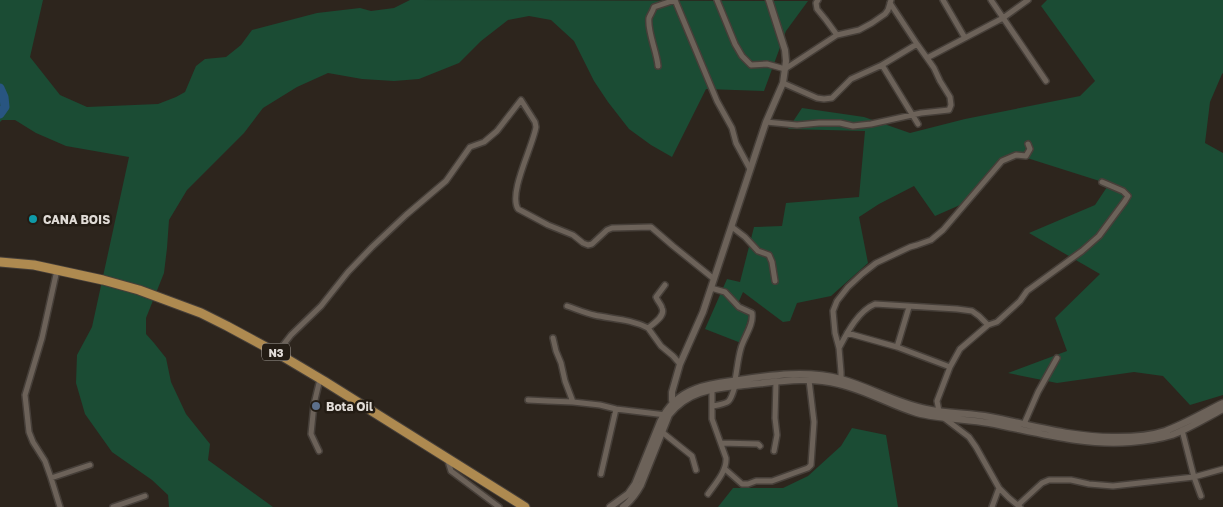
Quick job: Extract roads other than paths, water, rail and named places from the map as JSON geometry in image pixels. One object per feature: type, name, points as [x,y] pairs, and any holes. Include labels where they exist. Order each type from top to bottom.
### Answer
[{"type":"highway","name":"N3","points":[[0,262],[57,270],[120,284],[201,313],[320,378],[525,507]]},
{"type":"street","points":[[658,66],[651,38],[649,19],[654,7],[675,0],[718,101],[732,128],[736,143],[750,169]]},
{"type":"street","points":[[717,0],[734,44],[746,61],[751,65],[766,64],[785,69],[837,35],[859,30],[872,23],[885,14],[890,1]]},
{"type":"street","points":[[674,406],[672,392],[680,364],[703,312],[766,122],[783,83],[786,61],[785,50],[769,0]]},
{"type":"street","points":[[818,0],[816,3],[817,9],[837,35]]},
{"type":"street","points":[[942,0],[964,38]]},
{"type":"street","points":[[991,0],[1046,81]]},
{"type":"street","points":[[927,58],[1003,18],[1028,0]]},
{"type":"street","points":[[766,122],[797,125],[819,122],[853,126],[871,124],[912,114],[949,110],[951,105],[950,97],[934,68],[890,1]]},
{"type":"street","points":[[783,83],[817,98],[832,98],[851,79],[882,65],[917,44]]},
{"type":"street","points":[[882,65],[918,124]]},
{"type":"street","points":[[277,353],[291,335],[321,306],[372,246],[442,185],[470,147],[484,142],[497,131],[521,100],[535,122],[536,127],[515,197],[518,209],[548,225],[573,234],[582,242],[588,244],[592,244],[607,230],[612,228],[651,226],[714,279]]},
{"type":"street","points":[[841,382],[833,311],[848,287],[876,262],[931,240],[943,230],[1002,161],[1016,155],[1026,156],[1030,149],[1028,144]]},
{"type":"street","points":[[1102,182],[1123,191],[1128,196],[1125,201],[1099,236],[1082,251],[1027,291],[1020,301],[997,322],[988,325],[960,350],[950,367],[937,401],[939,411],[944,418],[969,437],[999,488],[1019,506],[1042,483],[1049,480],[1071,480],[1113,486],[1194,477],[1223,469]]},
{"type":"street","points":[[732,227],[758,251],[769,255],[775,281]]},
{"type":"street","points":[[57,270],[42,338],[25,395],[29,432],[44,461],[60,507]]},
{"type":"street","points":[[648,328],[663,312],[656,297],[665,285]]},
{"type":"street","points":[[711,288],[724,292],[739,307],[752,313],[750,326],[741,348],[730,401],[726,404],[713,406]]},
{"type":"street","points":[[838,348],[868,307],[875,304],[957,309],[972,312],[988,325]]},
{"type":"street","points":[[567,306],[595,315],[630,321],[648,328],[661,346],[680,364]]},
{"type":"street","points":[[897,347],[909,307]]},
{"type":"street","points":[[847,334],[897,347],[950,367]]},
{"type":"street","points":[[553,338],[573,402]]},
{"type":"street","points":[[1024,424],[1038,392],[1058,358]]},
{"type":"street","points":[[674,406],[698,394],[735,383],[781,375],[806,374],[841,382],[920,408],[987,417],[1068,434],[1116,438],[1164,431],[1223,403]]},
{"type":"street","points":[[319,451],[311,434],[314,404],[320,378]]},
{"type":"street","points":[[724,469],[742,484],[748,484],[756,481],[772,481],[808,468],[811,465],[814,422],[809,380]]},
{"type":"street","points":[[610,507],[628,494],[635,484],[667,415],[677,399],[694,389],[706,385],[809,380],[841,382],[918,413],[1103,443],[1148,440],[1172,434],[1223,409]]},
{"type":"street","points":[[774,451],[777,435],[775,418],[776,381]]},
{"type":"street","points":[[708,494],[727,463],[712,419],[712,389]]},
{"type":"street","points":[[528,400],[573,402],[667,415]]},
{"type":"street","points":[[601,474],[616,409]]},
{"type":"street","points":[[623,507],[628,504],[641,485],[667,415]]},
{"type":"street","points":[[1182,430],[1201,496]]},
{"type":"street","points":[[662,432],[692,456],[696,470]]},
{"type":"street","points":[[721,443],[758,444],[760,446]]},
{"type":"street","points":[[447,458],[451,470],[499,507]]},
{"type":"street","points":[[51,478],[90,465]]},
{"type":"street","points":[[992,507],[999,488]]},
{"type":"street","points":[[506,495],[530,507]]},
{"type":"street","points":[[113,507],[145,496]]},
{"type":"waterway","points":[[0,88],[4,97],[5,107],[0,114]]},
{"type":"place","name":"CANA BOIS","points":[[33,219]]},
{"type":"place","name":"Bota Oil","points":[[316,406]]}]
